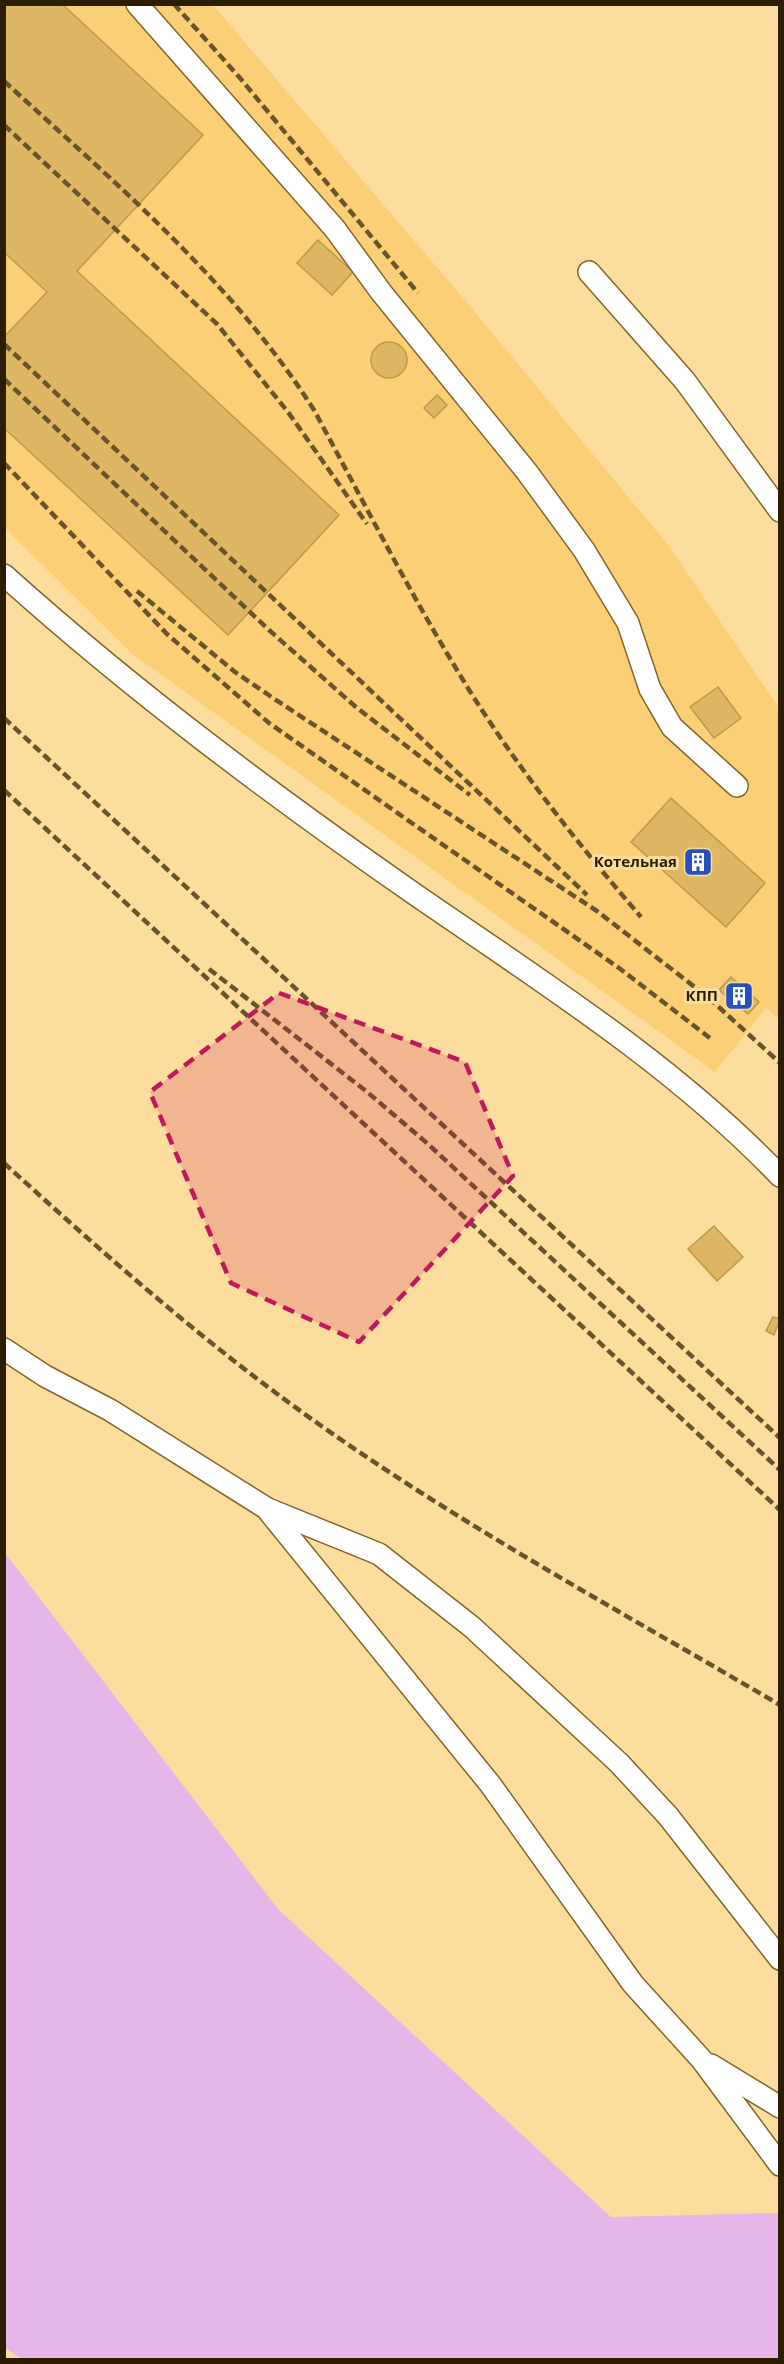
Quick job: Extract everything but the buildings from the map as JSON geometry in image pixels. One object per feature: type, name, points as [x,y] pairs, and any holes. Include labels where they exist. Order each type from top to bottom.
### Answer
[{"type":"lane","points":[[137,4],[335,229],[381,292],[527,472],[584,550],[628,623],[650,689],[672,727],[737,786]]},
{"type":"lane","points":[[589,272],[685,381],[780,511]]},
{"type":"lane","points":[[4,574],[64,629],[187,729],[307,819],[579,1008],[641,1054],[732,1129],[780,1176]]},
{"type":"lane","points":[[4,1349],[45,1376],[110,1410],[266,1508],[379,1554],[472,1627],[556,1702],[644,1790],[668,1816],[780,1959]]},
{"type":"lane","points":[[266,1508],[490,1784],[633,1984],[702,2060],[780,2165]]},
{"type":"lane","points":[[702,2060],[780,2107]]},
{"type":"highlighted area","points":[[279,993],[465,1062],[513,1176],[359,1342],[231,1283],[150,1092]]},
{"type":"shaded area","points":[[4,5],[213,5],[464,299],[669,546],[779,708],[779,1019],[766,1008],[715,1072],[131,653],[5,528]]},
{"type":"shaded area","points":[[5,1553],[278,1909],[611,2217],[779,2213],[779,2359],[24,2360],[5,2348]]},
{"type":"railway","points":[[174,4],[240,78],[418,293]]},
{"type":"railway","points":[[4,81],[130,196],[170,236],[247,319],[282,363],[314,410],[418,602],[474,698],[542,795],[641,917]]},
{"type":"railway","points":[[4,125],[217,324],[288,412],[367,524]]},
{"type":"railway","points":[[4,344],[587,895]]},
{"type":"railway","points":[[4,379],[269,630],[357,708],[470,795]]},
{"type":"railway","points":[[4,463],[167,634],[269,723],[619,968],[710,1038]]},
{"type":"railway","points":[[137,591],[235,672],[597,911],[710,999],[780,1063]]},
{"type":"railway","points":[[4,718],[780,1438]]},
{"type":"railway","points":[[4,790],[780,1510]]},
{"type":"railway","points":[[209,969],[366,1091],[428,1144],[780,1470]]},
{"type":"railway","points":[[4,1163],[80,1232],[197,1332],[320,1425],[375,1463],[489,1535],[780,1705]]},
{"type":"place","name":"Котельная","points":[[698,862]]},
{"type":"place","name":"КПП","points":[[739,996]]}]
